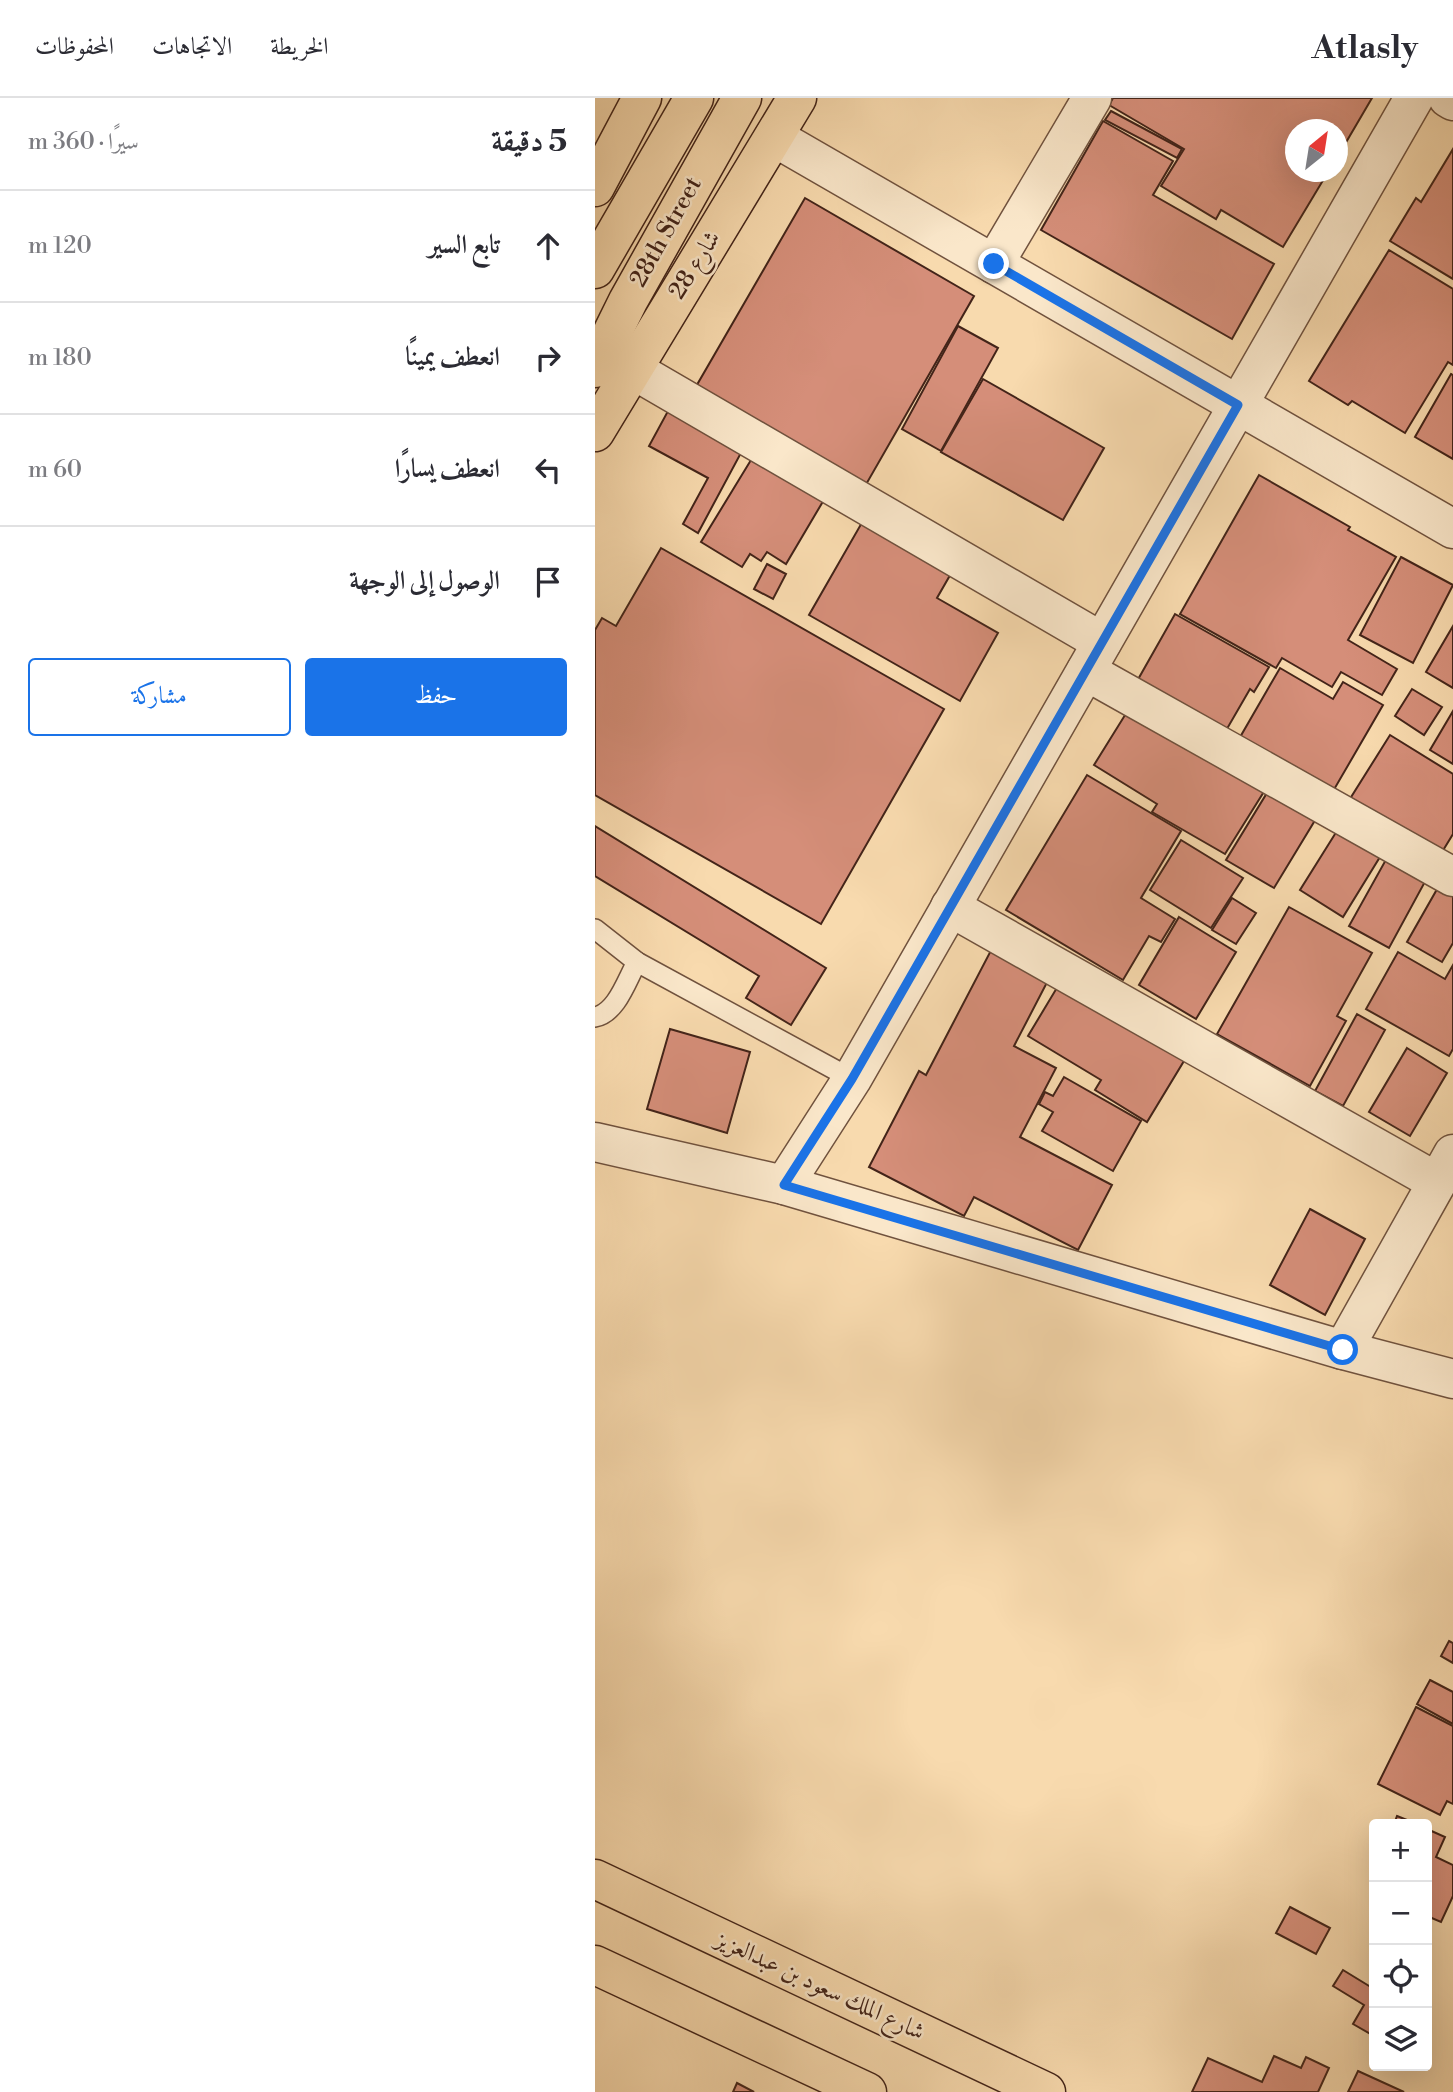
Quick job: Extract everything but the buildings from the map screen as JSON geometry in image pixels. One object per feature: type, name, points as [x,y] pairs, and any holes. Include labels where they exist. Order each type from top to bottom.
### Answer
[{"type":"main road","points":[[595,187],[642,98]]},
{"type":"main road","name":"28th Street","points":[[595,269],[694,98]]},
{"type":"main road","name":"28th Street","points":[[614,368],[628,301],[742,98]]},
{"type":"main road","name":"شارع 28","points":[[595,432],[614,368],[774,137],[797,98]]},
{"type":"main road","name":"شارع الملك سعود بن عبدالعزيز","points":[[595,1879],[1046,2092]]},
{"type":"main road","points":[[595,1965],[867,2092]]},
{"type":"street","points":[[994,264],[1092,98]]},
{"type":"street","points":[[784,1185],[852,1079],[1414,98]]},
{"type":"street","points":[[1448,98],[1453,101]]},
{"type":"street","points":[[774,137],[1453,529]]},
{"type":"street","points":[[614,368],[1094,656],[1453,877]]},
{"type":"street","points":[[950,907],[1445,1168],[1343,1350]]},
{"type":"street","points":[[595,1142],[784,1185],[1453,1380]]},
{"type":"lane","points":[[595,929],[637,962],[852,1079]]},
{"type":"lane","points":[[595,1017],[601,1016],[614,1004],[637,962]]},
{"type":"route","points":[[994,264],[1238,405],[852,1079],[784,1185],[1343,1350]]}]
